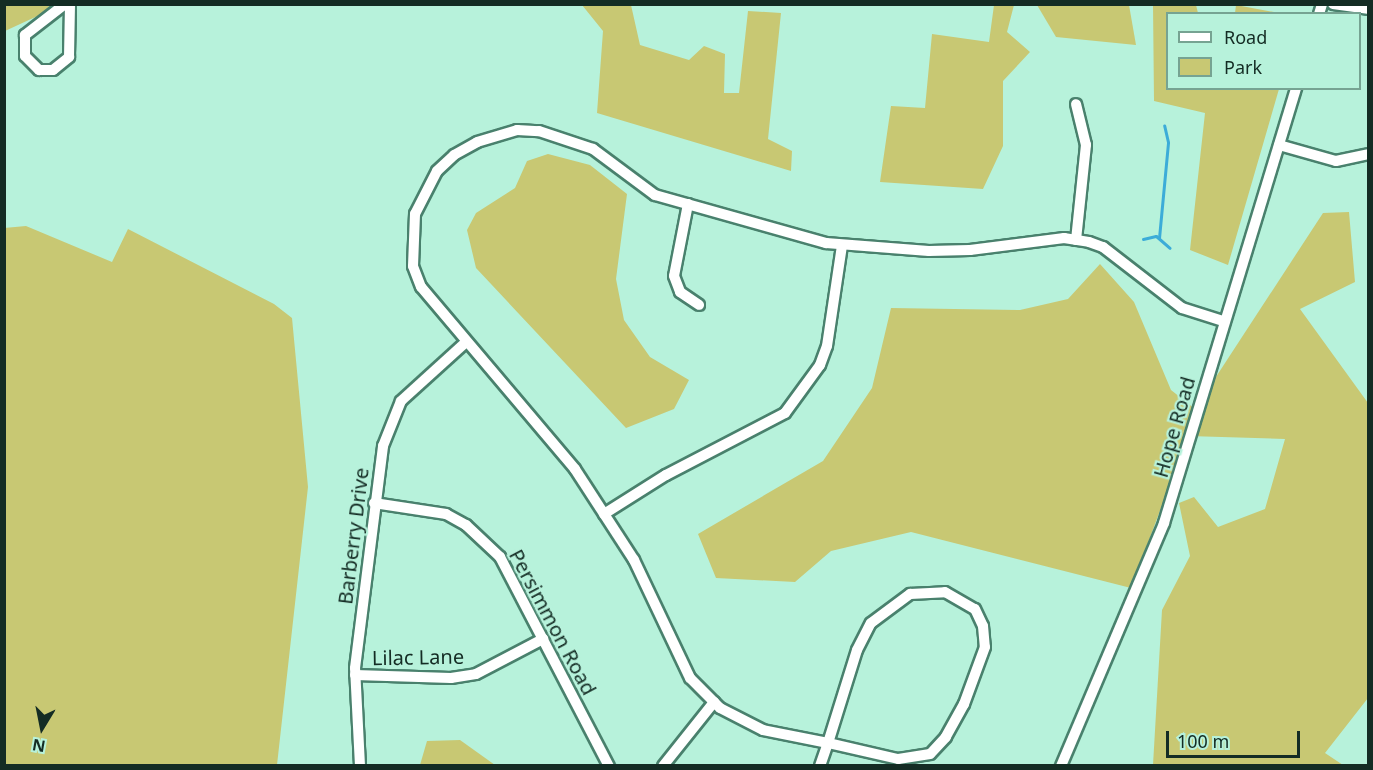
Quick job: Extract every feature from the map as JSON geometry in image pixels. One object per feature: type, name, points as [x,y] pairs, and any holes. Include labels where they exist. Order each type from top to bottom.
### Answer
[{"type":"street","points":[[68,4],[69,57],[52,70],[39,70],[25,56],[25,34],[68,4]]},
{"type":"street","points":[[1333,4],[1368,9]]},
{"type":"street","name":"Hope Road","points":[[1061,765],[1164,523],[1223,321],[1295,90]]},
{"type":"street","points":[[1076,240],[1086,145],[1077,104]]},
{"type":"street","points":[[820,765],[828,743],[857,651],[871,623],[910,594],[945,592],[975,609],[983,626],[985,647],[964,704],[946,736],[930,754],[898,759],[828,743],[763,730],[714,702],[690,678],[633,560],[554,440],[437,310],[413,266],[415,214],[424,192],[454,155],[498,135],[517,130],[539,131],[593,149],[641,188],[688,204],[842,246],[970,250],[1064,238],[1076,240],[1103,247],[1182,308],[1223,321]]},
{"type":"street","points":[[1279,146],[1336,161],[1368,154]]},
{"type":"street","points":[[688,204],[674,276],[680,292],[699,305]]},
{"type":"street","points":[[604,514],[666,475],[785,413],[820,365],[827,346],[842,246]]},
{"type":"street","name":"Barberry Drive","points":[[360,765],[356,675],[374,503],[383,446],[401,401],[466,342]]},
{"type":"street","name":"Persimmon Road","points":[[374,503],[429,509],[466,525],[500,557],[604,764]]},
{"type":"street","name":"Lilac Lane","points":[[356,675],[451,678],[476,674],[543,639]]},
{"type":"street","points":[[663,765],[714,702]]},
{"type":"green space","points":[[5,4],[50,5],[44,13],[5,31]]},
{"type":"green space","points":[[582,5],[631,5],[640,45],[689,60],[704,46],[725,54],[724,93],[739,93],[748,11],[781,13],[768,139],[792,151],[791,171],[597,113],[603,31]]},
{"type":"green space","points":[[994,5],[1014,5],[1007,32],[1030,52],[1003,81],[1003,146],[983,189],[880,182],[891,106],[925,108],[932,34],[989,42]]},
{"type":"green space","points":[[1037,5],[1129,5],[1136,45],[1056,37]]},
{"type":"green space","points":[[1153,5],[1196,5],[1198,12],[1166,12],[1166,90],[1279,90],[1228,265],[1190,250],[1205,113],[1154,101]]},
{"type":"green space","points":[[1236,5],[1274,12],[1235,12]]},
{"type":"green space","points":[[548,154],[590,165],[627,194],[616,279],[624,320],[650,357],[689,380],[674,409],[626,428],[476,268],[467,230],[476,213],[515,188],[527,161]]},
{"type":"green space","points":[[1349,212],[1355,282],[1300,309],[1368,403],[1368,698],[1325,753],[1343,765],[1153,765],[1162,610],[1190,556],[1179,503],[1194,497],[1218,527],[1265,509],[1285,439],[1188,436],[1131,588],[911,532],[831,551],[795,582],[716,578],[698,534],[823,461],[872,388],[891,308],[1020,310],[1068,299],[1100,264],[1134,302],[1171,390],[1195,409],[1323,213]]},
{"type":"green space","points":[[26,226],[112,262],[128,229],[274,304],[292,318],[308,487],[277,765],[5,765],[4,228]]},
{"type":"green space","points":[[460,740],[495,765],[420,765],[427,741]]},
{"type":"waterway","points":[[1159,238],[1168,142],[1164,125]]},
{"type":"waterway","points":[[1143,239],[1156,236],[1170,248]]}]
